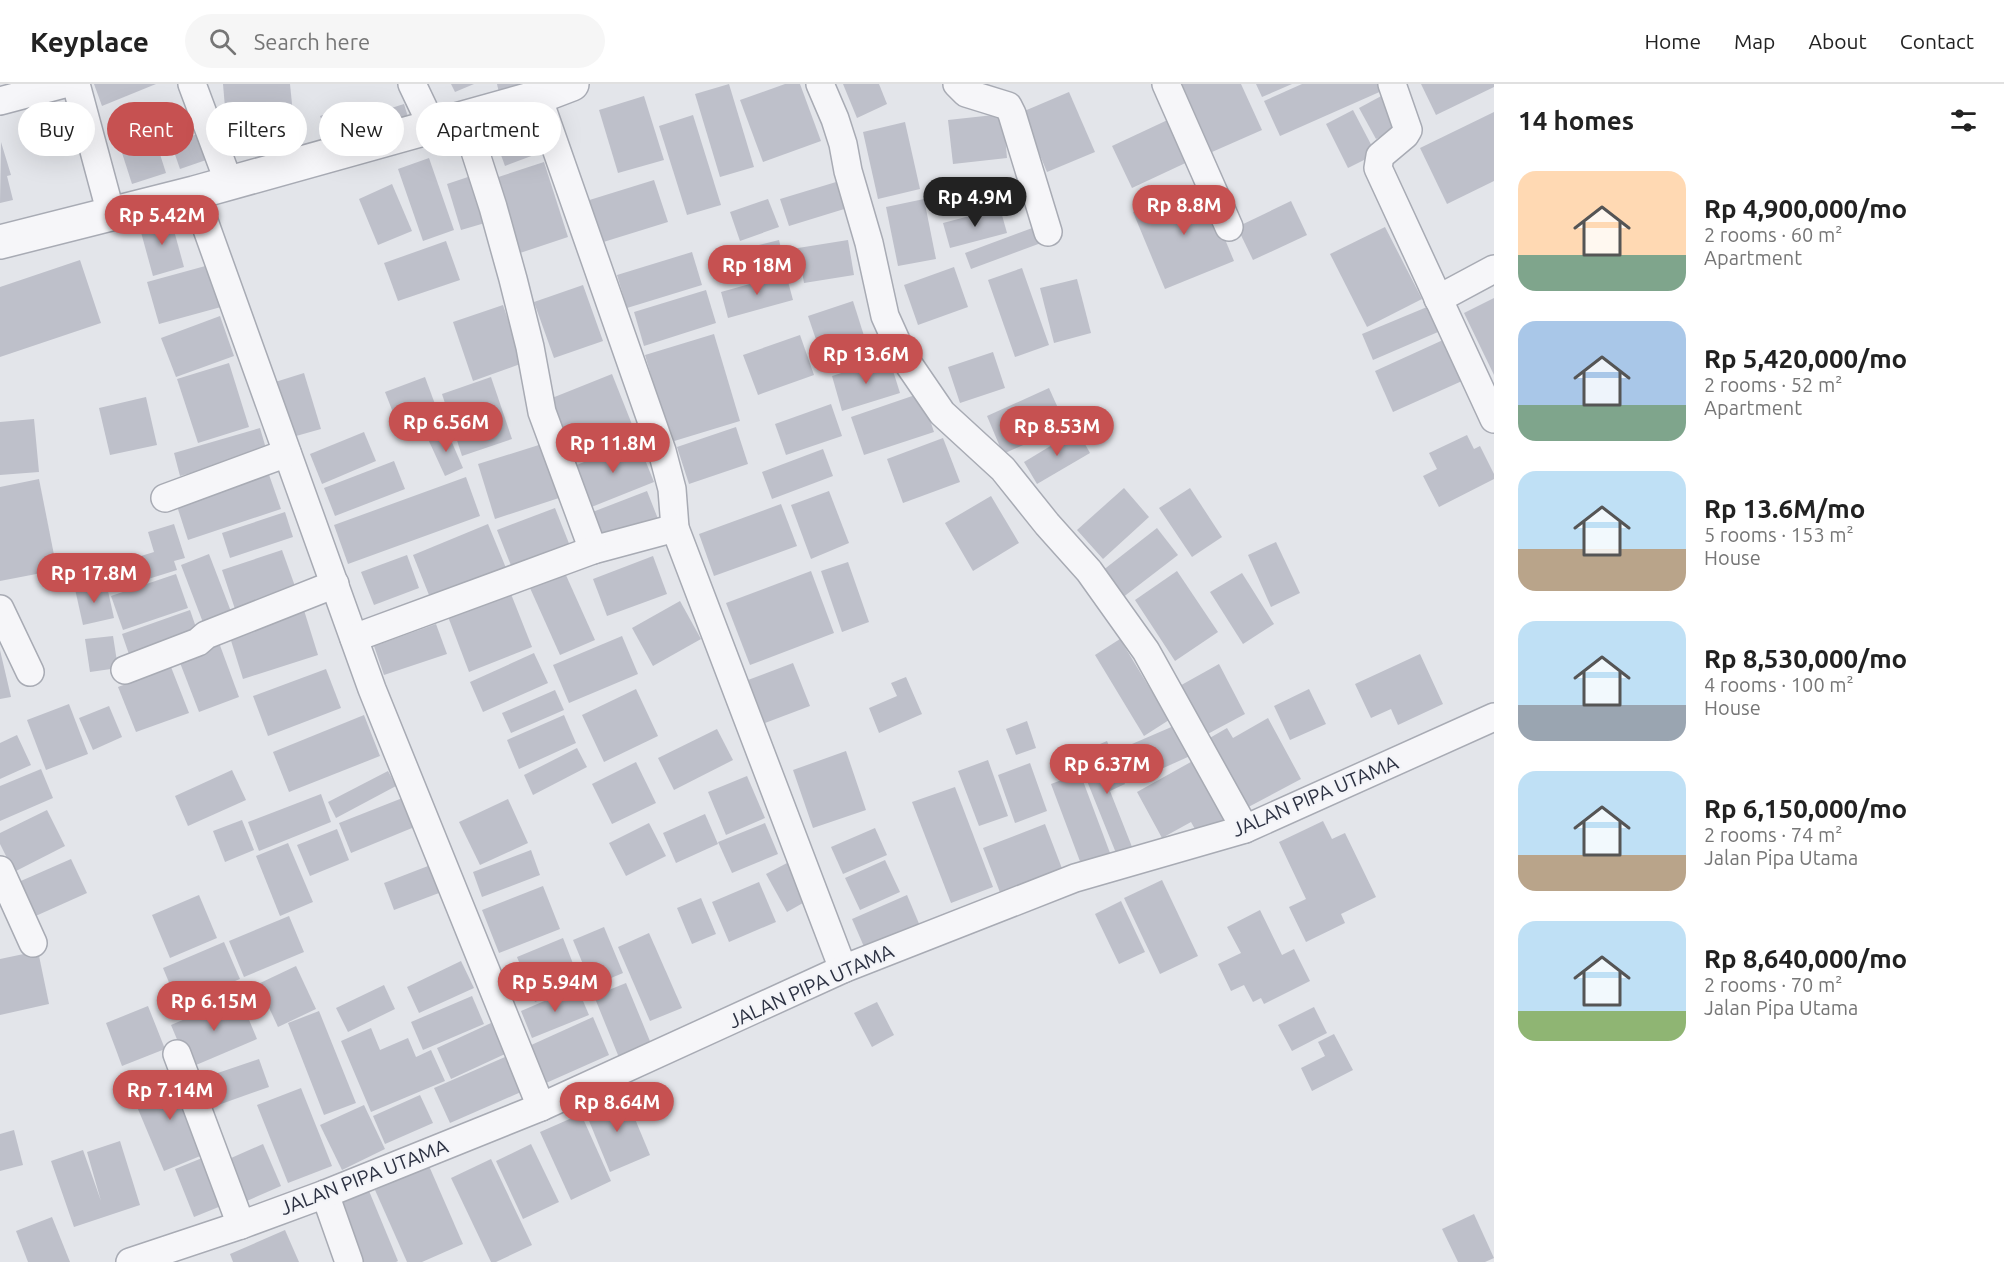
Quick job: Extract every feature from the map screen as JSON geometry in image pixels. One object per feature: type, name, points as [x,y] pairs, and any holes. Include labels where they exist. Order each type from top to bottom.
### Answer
[{"type":"street","points":[[0,101],[64,84]]},
{"type":"street","points":[[76,84],[111,214]]},
{"type":"street","points":[[192,84],[229,183]]},
{"type":"street","points":[[412,84],[421,102]]},
{"type":"street","points":[[520,102],[572,84]]},
{"type":"street","points":[[820,84],[843,144],[885,316],[903,356],[942,413],[1003,469],[1047,524],[1089,571],[1146,651],[1245,829]]},
{"type":"street","points":[[957,84],[966,93],[1008,106],[1048,232]]},
{"type":"street","points":[[1166,84],[1228,227]]},
{"type":"street","points":[[1392,84],[1408,130],[1406,135],[1380,156],[1378,168],[1494,418]]},
{"type":"street","points":[[538,97],[662,451],[672,489],[675,528],[843,969]]},
{"type":"street","points":[[0,242],[194,193],[416,130]]},
{"type":"street","points":[[477,156],[513,279],[530,347],[542,412],[593,550]]},
{"type":"street","points":[[194,193],[372,689],[541,1107]]},
{"type":"street","points":[[1438,299],[1494,269]]},
{"type":"street","points":[[165,498],[287,453]]},
{"type":"street","points":[[354,638],[593,550],[675,528]]},
{"type":"street","points":[[125,670],[335,584]]},
{"type":"street","points":[[0,609],[30,672]]},
{"type":"street","name":"JALAN PIPA UTAMA","points":[[130,1262],[325,1194],[541,1107],[843,969],[1075,878],[1245,829],[1494,717]]},
{"type":"street","points":[[0,870],[33,943]]},
{"type":"street","points":[[177,1054],[241,1225]]},
{"type":"street","points":[[325,1194],[349,1262]]},
{"type":"building","points":[[94,84],[156,84],[107,102],[102,106]]},
{"type":"building","points":[[223,84],[290,84],[292,102],[225,102]]},
{"type":"building","points":[[451,84],[474,84],[455,92]]},
{"type":"building","points":[[497,84],[534,84],[500,97]]},
{"type":"building","points":[[729,84],[754,167],[720,177],[695,94]]},
{"type":"building","points":[[785,84],[800,84],[821,141],[763,162],[740,100]]},
{"type":"building","points":[[843,84],[879,84],[887,104],[857,118]]},
{"type":"building","points":[[1182,84],[1241,84],[1262,130],[1212,152]]},
{"type":"building","points":[[1256,84],[1292,84],[1262,97]]},
{"type":"building","points":[[1302,84],[1381,84],[1384,90],[1280,136],[1264,101]]},
{"type":"building","points":[[1421,84],[1494,84],[1494,87],[1436,115]]},
{"type":"building","points":[[1069,92],[1095,152],[1047,172],[1022,112]]},
{"type":"building","points":[[1385,94],[1402,126],[1376,139],[1359,108]]},
{"type":"building","points":[[644,96],[664,160],[618,173],[599,110]]},
{"type":"building","points":[[404,104],[411,127],[404,129]]},
{"type":"building","points":[[1353,110],[1376,154],[1348,168],[1326,124]]},
{"type":"building","points":[[1494,112],[1494,181],[1447,204],[1420,148]]},
{"type":"building","points":[[1003,114],[1007,158],[953,164],[948,120]]},
{"type":"building","points":[[693,115],[721,205],[687,215],[659,126]]},
{"type":"building","points":[[1174,117],[1194,159],[1132,188],[1112,146]]},
{"type":"building","points":[[905,122],[920,189],[878,199],[863,132]]},
{"type":"building","points":[[200,133],[206,156],[209,159],[180,169],[176,156],[194,156],[194,135]]},
{"type":"building","points":[[1,142],[11,175],[7,176],[13,200],[0,203]]},
{"type":"building","points":[[123,156],[161,156],[166,173],[132,184]]},
{"type":"building","points":[[501,156],[531,156],[505,166]]},
{"type":"building","points":[[429,158],[454,230],[423,241],[398,169]]},
{"type":"building","points":[[544,162],[568,237],[511,256],[486,181]]},
{"type":"building","points":[[471,176],[485,223],[461,230],[447,184]]},
{"type":"building","points":[[846,179],[854,206],[789,226],[780,199]]},
{"type":"building","points":[[654,180],[668,222],[597,244],[583,202]]},
{"type":"building","points":[[392,184],[412,231],[378,245],[359,199]]},
{"type":"building","points":[[1202,184],[1234,261],[1165,289],[1133,212]]},
{"type":"building","points":[[768,199],[779,227],[740,241],[730,212]]},
{"type":"building","points":[[924,199],[936,259],[898,266],[886,207]]},
{"type":"building","points":[[1291,201],[1307,235],[1253,260],[1237,227]]},
{"type":"building","points":[[1000,208],[1007,233],[950,248],[943,223]]},
{"type":"building","points":[[170,216],[184,267],[153,276],[139,225]]},
{"type":"building","points":[[1035,227],[1041,243],[971,269],[965,253]]},
{"type":"building","points":[[1385,227],[1422,299],[1367,327],[1330,254]]},
{"type":"building","points":[[779,240],[786,269],[742,280],[735,251]]},
{"type":"building","points":[[848,240],[854,275],[804,283],[798,248]]},
{"type":"building","points":[[446,241],[460,280],[398,301],[384,263]]},
{"type":"building","points":[[692,252],[702,285],[627,308],[617,275]]},
{"type":"building","points":[[80,260],[101,323],[0,357],[0,287]]},
{"type":"building","points":[[209,265],[221,307],[159,324],[147,282]]},
{"type":"building","points":[[954,267],[968,307],[918,325],[904,285]]},
{"type":"building","points":[[1022,268],[1049,345],[1015,357],[988,280]]},
{"type":"building","points":[[786,274],[793,300],[728,318],[721,292]]},
{"type":"building","points":[[1077,279],[1091,333],[1054,343],[1040,288]]},
{"type":"building","points":[[583,285],[603,341],[554,358],[534,302]]},
{"type":"building","points":[[706,290],[716,323],[644,346],[634,312]]},
{"type":"building","points":[[1494,298],[1494,375],[1464,313]]},
{"type":"building","points":[[853,301],[871,358],[827,372],[808,316]]},
{"type":"building","points":[[503,305],[523,363],[473,381],[453,322]]},
{"type":"building","points":[[1427,307],[1438,332],[1373,360],[1362,334]]},
{"type":"building","points":[[220,316],[234,356],[176,377],[161,338]]},
{"type":"building","points":[[714,334],[740,421],[671,442],[645,355]]},
{"type":"building","points":[[800,335],[814,375],[758,395],[743,355]]},
{"type":"building","points":[[1443,340],[1462,381],[1393,412],[1375,371]]},
{"type":"building","points":[[993,352],[1005,388],[960,403],[948,367]]},
{"type":"building","points":[[889,358],[900,393],[842,411],[832,376]]},
{"type":"building","points":[[229,363],[249,427],[198,443],[177,379]]},
{"type":"building","points":[[304,373],[321,429],[289,438],[272,383]]},
{"type":"building","points":[[612,374],[635,432],[565,460],[542,402]]},
{"type":"building","points":[[425,377],[442,423],[403,438],[385,392]]},
{"type":"building","points":[[491,377],[512,439],[462,456],[442,394]]},
{"type":"building","points":[[1049,388],[1066,426],[1003,454],[987,416]]},
{"type":"building","points":[[921,393],[934,432],[864,455],[851,417]]},
{"type":"building","points":[[146,397],[157,445],[110,455],[99,408]]},
{"type":"building","points":[[831,404],[842,436],[786,455],[775,424]]},
{"type":"building","points":[[34,419],[39,472],[0,475],[0,422]]},
{"type":"building","points":[[736,427],[748,464],[689,484],[677,447]]},
{"type":"building","points":[[260,428],[267,452],[180,476],[174,453]]},
{"type":"building","points":[[1077,430],[1090,453],[1037,484],[1024,462]]},
{"type":"building","points":[[447,431],[463,468],[445,476],[428,439]]},
{"type":"building","points":[[364,432],[376,461],[322,484],[310,454]]},
{"type":"building","points":[[1467,435],[1474,449],[1480,446],[1494,474],[1494,479],[1439,507],[1423,476],[1437,469],[1429,453]]},
{"type":"building","points":[[943,438],[960,482],[903,503],[887,459]]},
{"type":"building","points":[[637,440],[654,482],[589,508],[572,467]]},
{"type":"building","points":[[542,444],[559,498],[495,519],[478,464]]},
{"type":"building","points":[[823,449],[833,476],[772,499],[762,472]]},
{"type":"building","points":[[394,461],[405,489],[335,516],[324,488]]},
{"type":"building","points":[[267,469],[281,509],[188,540],[175,500]]},
{"type":"building","points":[[466,477],[480,516],[348,564],[334,525]]},
{"type":"building","points":[[39,479],[57,570],[0,581],[0,487]]},
{"type":"building","points":[[1124,488],[1149,517],[1103,559],[1077,530]]},
{"type":"building","points":[[1190,488],[1222,537],[1192,557],[1159,508]]},
{"type":"building","points":[[647,491],[660,524],[603,546],[590,513]]},
{"type":"building","points":[[829,491],[849,543],[811,559],[791,505]]},
{"type":"building","points":[[991,496],[1019,543],[973,571],[945,523]]},
{"type":"building","points":[[781,504],[797,546],[714,576],[699,534]]},
{"type":"building","points":[[555,508],[570,546],[512,568],[497,530]]},
{"type":"building","points":[[285,512],[293,537],[230,558],[222,533]]},
{"type":"building","points":[[174,524],[185,558],[174,561],[177,570],[113,590],[105,567],[154,552],[148,532]]},
{"type":"building","points":[[488,524],[506,568],[431,600],[413,555]]},
{"type":"building","points":[[1157,528],[1178,555],[1122,598],[1102,571]]},
{"type":"building","points":[[1276,542],[1300,593],[1271,607],[1248,555]]},
{"type":"building","points":[[282,550],[296,589],[235,609],[222,570]]},
{"type":"building","points":[[209,554],[235,622],[207,633],[181,565]]},
{"type":"building","points":[[407,555],[419,588],[374,605],[361,572]]},
{"type":"building","points":[[653,556],[667,594],[607,616],[593,579]]},
{"type":"building","points":[[848,562],[869,622],[842,632],[821,571]]},
{"type":"building","points":[[811,571],[834,633],[750,665],[726,603]]},
{"type":"building","points":[[1177,571],[1218,632],[1175,661],[1135,600]]},
{"type":"building","points":[[565,573],[595,640],[560,655],[530,588]]},
{"type":"building","points":[[1242,573],[1274,624],[1243,644],[1210,592]]},
{"type":"building","points":[[176,574],[188,608],[123,630],[111,596]]},
{"type":"building","points":[[106,582],[114,618],[83,625],[75,589]]},
{"type":"building","points":[[509,589],[532,647],[469,672],[447,614]]},
{"type":"building","points":[[680,601],[701,639],[653,666],[632,628]]},
{"type":"building","points":[[303,607],[318,655],[243,679],[228,631]]},
{"type":"building","points":[[190,610],[200,639],[132,663],[122,634]]},
{"type":"building","points":[[436,624],[447,654],[384,675],[374,646]]},
{"type":"building","points":[[113,636],[118,668],[90,672],[85,639]]},
{"type":"building","points":[[622,636],[638,674],[569,703],[553,665]]},
{"type":"building","points":[[1120,639],[1169,720],[1144,736],[1095,655]]},
{"type":"building","points":[[218,640],[239,697],[199,712],[177,655]]},
{"type":"building","points":[[0,650],[11,697],[0,699]]},
{"type":"building","points":[[534,653],[548,683],[483,712],[470,682]]},
{"type":"building","points":[[1420,654],[1443,704],[1398,725],[1391,709],[1371,718],[1355,684]]},
{"type":"building","points":[[793,663],[810,706],[765,723],[748,680]]},
{"type":"building","points":[[1219,664],[1245,714],[1202,737],[1176,688]]},
{"type":"building","points":[[171,667],[189,713],[136,732],[118,687]]},
{"type":"building","points":[[326,669],[341,708],[268,736],[253,696]]},
{"type":"building","points":[[906,677],[922,714],[879,733],[869,708],[897,696],[891,683]]},
{"type":"building","points":[[636,689],[658,736],[604,762],[582,715]]},
{"type":"building","points":[[1309,689],[1326,724],[1290,740],[1274,706]]},
{"type":"building","points":[[555,690],[564,710],[511,733],[502,713]]},
{"type":"building","points":[[69,704],[88,754],[46,770],[27,720]]},
{"type":"building","points":[[109,706],[122,737],[93,750],[79,718]]},
{"type":"building","points":[[364,715],[380,756],[289,792],[273,752]]},
{"type":"building","points":[[564,715],[576,743],[519,769],[507,740]]},
{"type":"building","points":[[1268,718],[1301,779],[1239,812],[1201,743],[1227,728],[1233,738]]},
{"type":"building","points":[[1027,721],[1036,748],[1016,755],[1006,729]]},
{"type":"building","points":[[1176,725],[1190,756],[1139,779],[1125,747]]},
{"type":"building","points":[[717,729],[733,760],[674,790],[658,758]]},
{"type":"building","points":[[17,735],[31,765],[0,779],[0,743]]},
{"type":"building","points":[[1107,741],[1125,784],[1110,791],[1136,857],[1120,863],[1085,776],[1088,775],[1079,753]]},
{"type":"building","points":[[577,748],[587,767],[533,795],[524,775]]},
{"type":"building","points":[[846,751],[866,810],[813,828],[793,770]]},
{"type":"building","points":[[1198,758],[1232,821],[1200,838],[1191,822],[1162,838],[1137,792]]},
{"type":"building","points":[[988,760],[1008,816],[979,826],[958,771]]},
{"type":"building","points":[[636,762],[656,803],[612,824],[592,784]]},
{"type":"building","points":[[1030,763],[1047,811],[1015,823],[998,775]]},
{"type":"building","points":[[41,769],[53,798],[0,821],[0,786]]},
{"type":"building","points":[[232,770],[246,800],[188,826],[175,796]]},
{"type":"building","points":[[388,771],[396,786],[336,818],[328,802]]},
{"type":"building","points":[[1080,773],[1113,861],[1084,872],[1051,784]]},
{"type":"building","points":[[747,776],[765,818],[726,835],[708,792]]},
{"type":"building","points":[[955,787],[993,887],[951,903],[912,802]]},
{"type":"building","points":[[321,794],[331,822],[259,851],[248,822]]},
{"type":"building","points":[[405,797],[417,826],[351,853],[339,823]]},
{"type":"building","points":[[508,799],[528,843],[480,865],[459,822]]},
{"type":"building","points":[[47,810],[65,846],[14,872],[0,844],[0,833]]},
{"type":"building","points":[[705,814],[718,844],[676,863],[663,833]]},
{"type":"building","points":[[242,820],[254,850],[225,862],[213,831]]},
{"type":"building","points":[[1323,821],[1332,839],[1345,833],[1376,897],[1341,914],[1345,923],[1306,942],[1289,907],[1306,899],[1279,842]]},
{"type":"building","points":[[649,823],[666,856],[626,876],[609,843]]},
{"type":"building","points":[[765,823],[778,854],[732,873],[718,842]]},
{"type":"building","points":[[1045,824],[1063,871],[1001,895],[983,848]]},
{"type":"building","points":[[875,828],[887,855],[843,874],[831,847]]},
{"type":"building","points":[[337,829],[349,860],[310,876],[297,845]]},
{"type":"building","points":[[288,843],[313,902],[280,916],[256,856]]},
{"type":"building","points":[[531,850],[540,875],[482,897],[473,872]]},
{"type":"building","points":[[71,859],[87,893],[29,919],[14,884]]},
{"type":"building","points":[[885,860],[900,892],[860,910],[845,878]]},
{"type":"building","points":[[789,862],[810,899],[787,912],[766,874]]},
{"type":"building","points":[[428,866],[439,893],[394,910],[384,883]]},
{"type":"building","points":[[1162,880],[1198,956],[1160,974],[1124,898]]},
{"type":"building","points":[[759,882],[776,922],[729,942],[712,902]]},
{"type":"building","points":[[543,886],[560,929],[499,953],[482,910]]},
{"type":"building","points":[[199,895],[217,938],[170,958],[152,915]]},
{"type":"building","points":[[907,895],[920,926],[865,949],[852,919]]},
{"type":"building","points":[[701,898],[716,934],[692,944],[677,908]]},
{"type":"building","points":[[1121,901],[1145,952],[1119,964],[1095,914]]},
{"type":"building","points":[[1260,910],[1282,955],[1294,949],[1310,981],[1264,1004],[1261,998],[1253,1002],[1244,985],[1231,991],[1218,964],[1241,953],[1227,927]]},
{"type":"building","points":[[289,916],[304,952],[244,977],[229,941]]},
{"type":"building","points":[[604,927],[623,973],[592,986],[573,940]]},
{"type":"building","points":[[649,933],[682,1008],[650,1021],[618,947]]},
{"type":"building","points":[[563,938],[581,984],[535,1002],[517,957]]},
{"type":"building","points":[[224,942],[240,979],[178,1004],[163,968]]},
{"type":"building","points":[[38,951],[49,1004],[0,1015],[0,959]]},
{"type":"building","points":[[461,961],[474,988],[419,1013],[407,987]]},
{"type":"building","points":[[296,966],[316,1009],[278,1027],[258,984]]},
{"type":"building","points":[[626,983],[652,1046],[620,1060],[594,996]]},
{"type":"building","points":[[384,985],[395,1009],[348,1032],[336,1008]]},
{"type":"building","points":[[577,987],[589,1015],[532,1038],[521,1011]]},
{"type":"building","points":[[239,996],[257,1039],[189,1068],[171,1025]]},
{"type":"building","points":[[472,996],[484,1024],[423,1050],[411,1022]]},
{"type":"building","points":[[877,1002],[894,1035],[872,1047],[854,1013]]},
{"type":"building","points":[[148,1006],[165,1049],[122,1066],[106,1023]]},
{"type":"building","points":[[1314,1007],[1327,1033],[1292,1051],[1278,1025]]},
{"type":"building","points":[[319,1011],[356,1103],[324,1115],[288,1023]]},
{"type":"building","points":[[593,1017],[609,1055],[546,1083],[529,1046]]},
{"type":"building","points":[[491,1023],[505,1054],[451,1079],[437,1048]]},
{"type":"building","points":[[371,1028],[380,1050],[408,1038],[416,1057],[431,1050],[445,1081],[371,1112],[341,1041]]},
{"type":"building","points":[[1334,1034],[1353,1070],[1312,1091],[1301,1068],[1325,1056],[1318,1042]]},
{"type":"building","points":[[505,1057],[521,1092],[450,1123],[434,1088]]},
{"type":"building","points":[[259,1059],[269,1087],[207,1109],[197,1080]]},
{"type":"building","points":[[175,1070],[210,1152],[164,1171],[130,1090]]},
{"type":"building","points":[[301,1088],[332,1166],[288,1183],[257,1105]]},
{"type":"building","points":[[420,1095],[433,1123],[385,1144],[373,1116]]},
{"type":"building","points":[[625,1095],[650,1155],[610,1172],[585,1111]]},
{"type":"building","points":[[364,1105],[385,1149],[342,1170],[320,1125]]},
{"type":"building","points":[[581,1114],[611,1181],[571,1200],[540,1132]]},
{"type":"building","points":[[14,1130],[23,1165],[0,1171],[0,1134]]},
{"type":"building","points":[[120,1141],[140,1205],[74,1227],[51,1161],[83,1150],[101,1201],[87,1152]]},
{"type":"building","points":[[263,1144],[281,1186],[240,1204],[222,1162]]},
{"type":"building","points":[[531,1144],[559,1202],[523,1219],[496,1161]]},
{"type":"building","points":[[212,1154],[231,1202],[194,1217],[175,1169]]},
{"type":"building","points":[[491,1159],[532,1245],[496,1262],[491,1262],[451,1178]]},
{"type":"building","points":[[429,1166],[463,1244],[422,1262],[407,1262],[375,1190]]},
{"type":"building","points":[[369,1191],[398,1261],[396,1262],[360,1262],[336,1204]]},
{"type":"building","points":[[1474,1214],[1494,1258],[1485,1262],[1458,1262],[1442,1229]]},
{"type":"building","points":[[52,1217],[70,1262],[28,1262],[16,1231]]},
{"type":"building","points":[[285,1230],[299,1262],[233,1262],[230,1254]]}]
